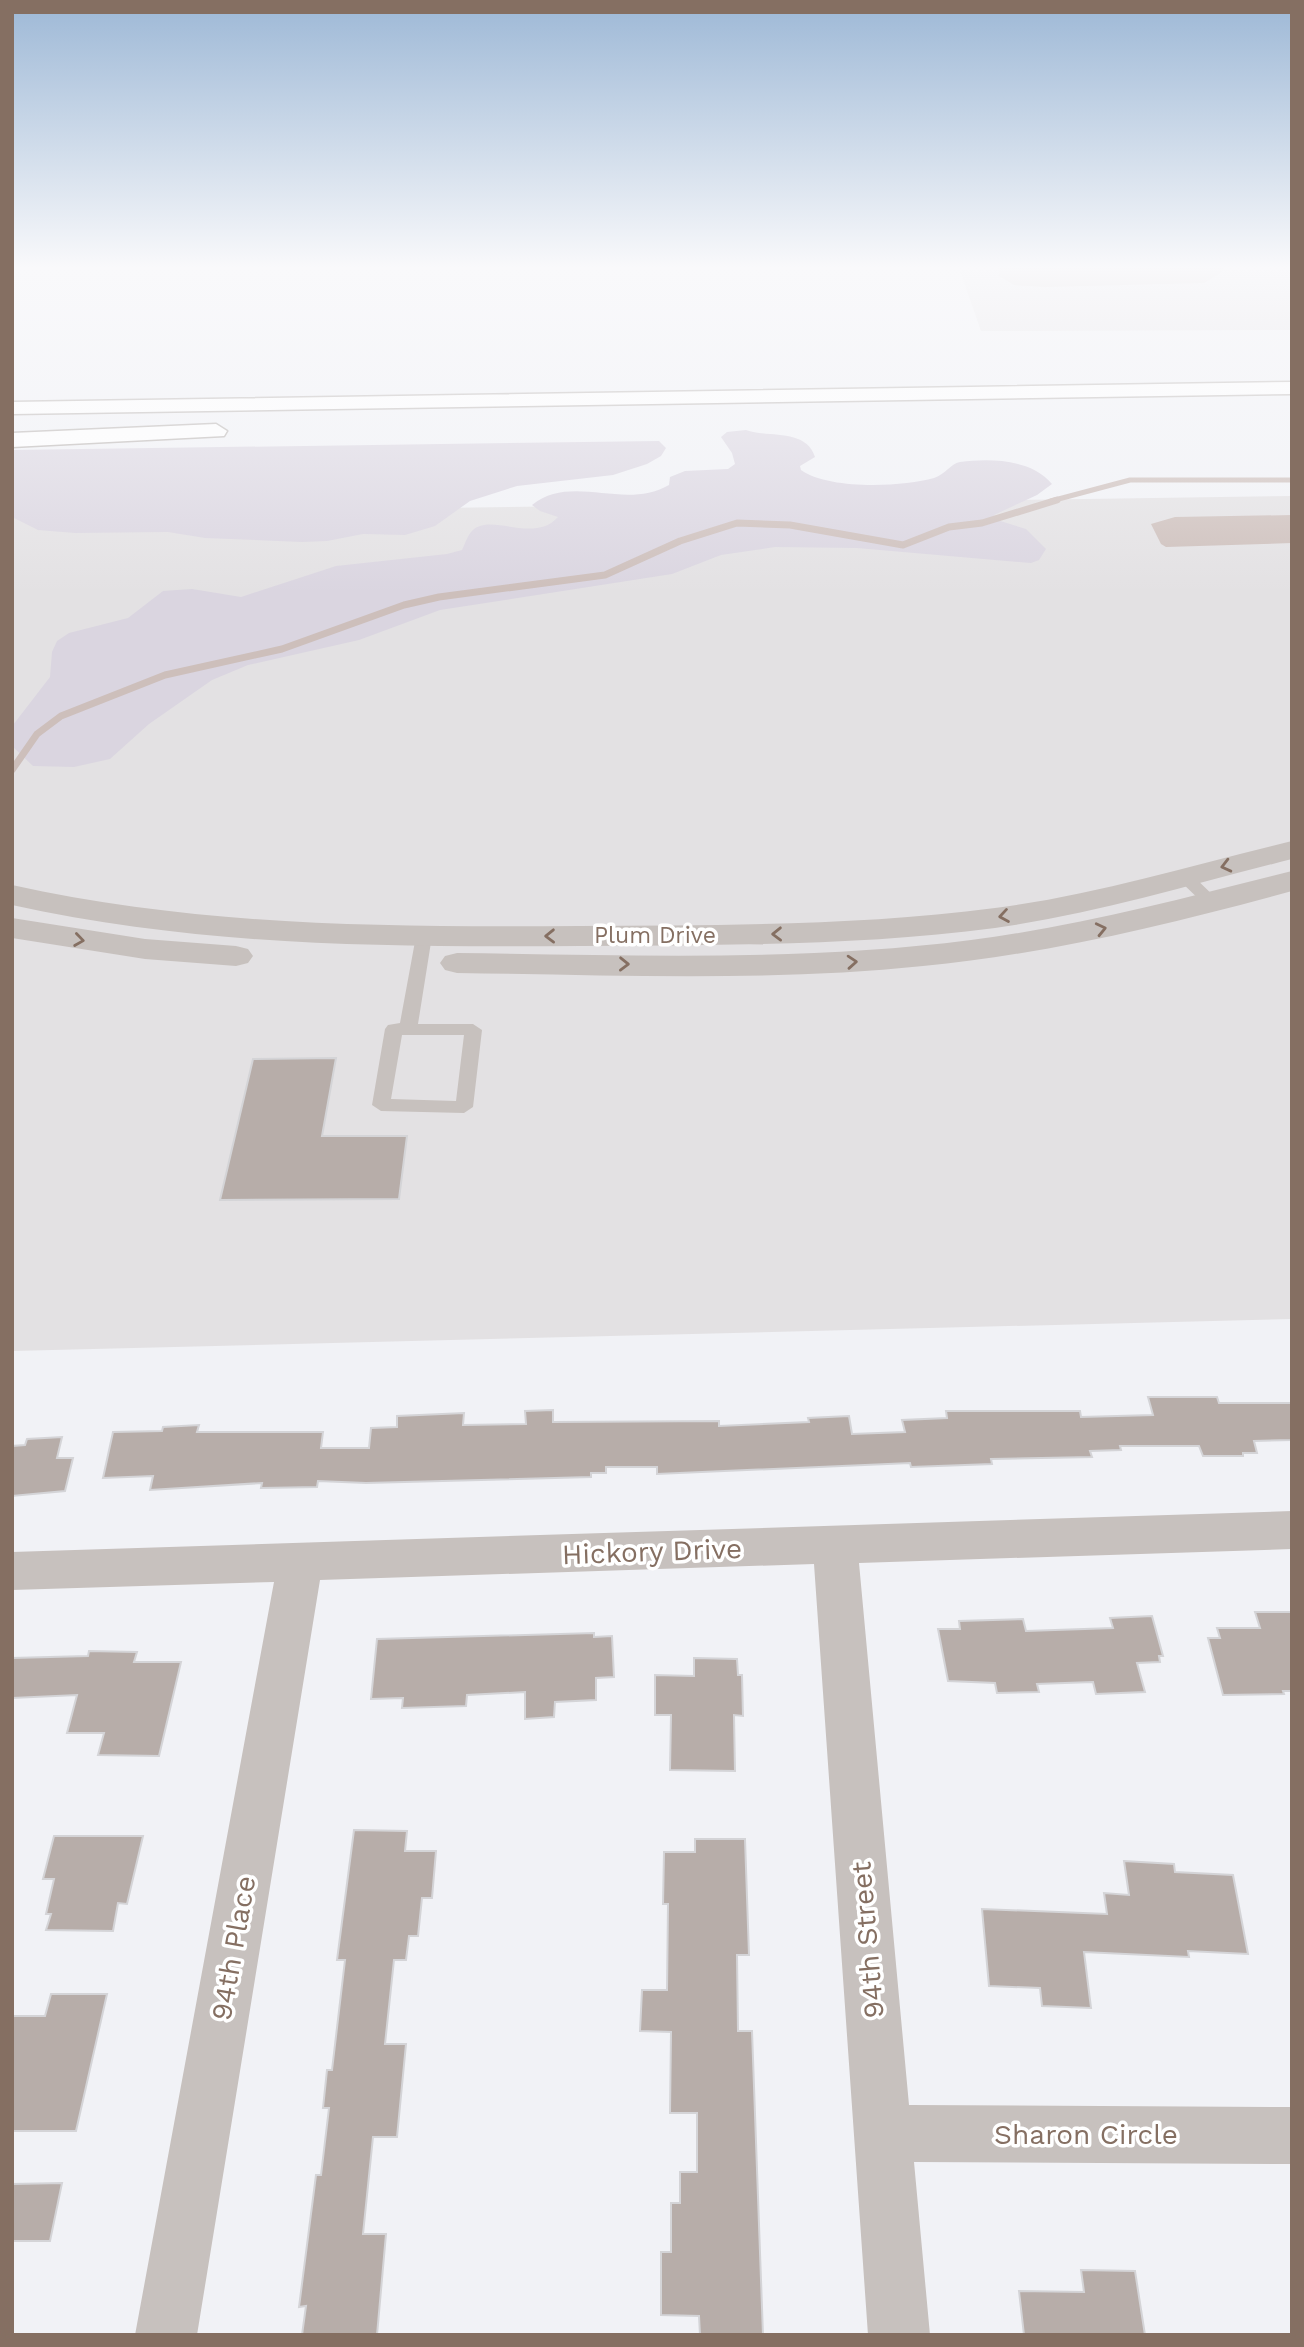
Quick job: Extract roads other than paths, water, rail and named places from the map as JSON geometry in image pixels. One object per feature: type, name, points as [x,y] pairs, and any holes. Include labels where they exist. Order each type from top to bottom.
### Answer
[{"type":"highway","points":[[12,428],[440,412],[1292,388]]},
{"type":"highway","points":[[12,391],[440,412]]},
{"type":"highway","points":[[12,408],[786,417]]},
{"type":"highway","points":[[383,424],[440,412]]},
{"type":"highway","points":[[12,440],[232,431]]},
{"type":"street","name":"Plum Drive","points":[[12,928],[86,941],[213,955],[305,961],[422,949],[873,930],[1035,911],[1185,877],[1292,849]]},
{"type":"street","name":"Plum Drive","points":[[12,895],[139,919],[422,949],[762,966],[856,962],[989,949],[1065,937],[1212,903],[1292,881]]},
{"type":"street","name":"Hickory Drive","points":[[12,1571],[1292,1530]]},
{"type":"street","name":"94th Street","points":[[835,1545],[899,2335]]},
{"type":"street","name":"94th Place","points":[[166,2335],[300,1562]]},
{"type":"street","name":"Sharon Circle","points":[[883,2133],[1290,2136]]},
{"type":"lane","points":[[1185,877],[1212,903]]},
{"type":"lane","points":[[408,1029],[422,949]]},
{"type":"lane","points":[[394,1029],[408,1029],[473,1030],[464,1107],[382,1105],[394,1029]]},
{"type":"waterway","points":[[1051,501],[1130,480],[1292,480]]},
{"type":"waterway","points":[[12,770],[37,734],[61,716],[165,675],[282,649],[404,605],[439,597],[605,575],[680,541],[737,523],[790,525],[903,545],[949,527],[982,523],[1057,500]]}]
